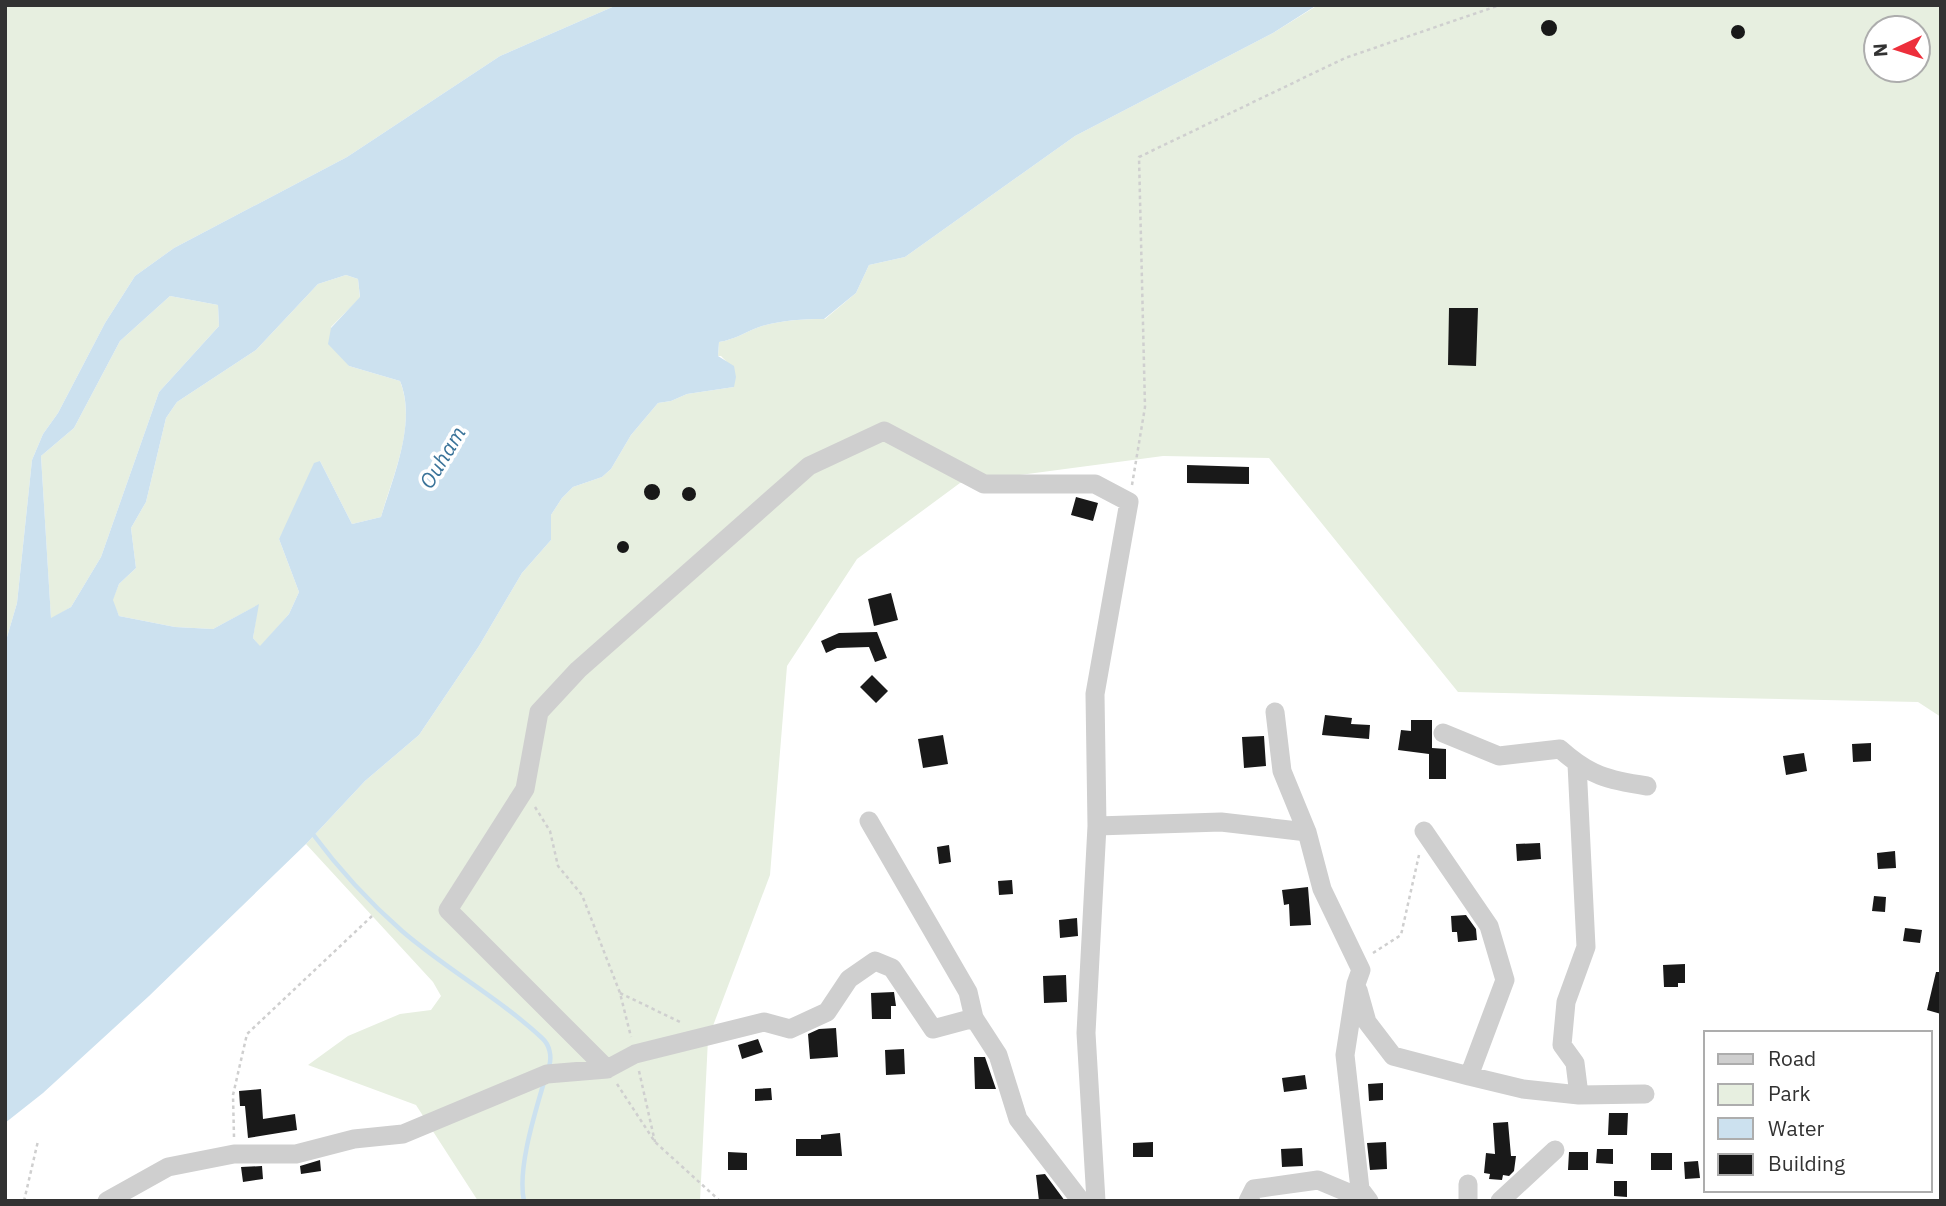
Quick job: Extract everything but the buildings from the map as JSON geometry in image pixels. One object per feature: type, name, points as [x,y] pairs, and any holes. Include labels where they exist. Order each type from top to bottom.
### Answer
[{"type":"street","points":[[607,1069],[448,910],[525,789],[539,712],[578,670],[809,466],[884,431],[984,484],[1096,484],[1129,502],[1095,694],[1097,826],[1086,1034],[1096,1201]]},
{"type":"street","points":[[1275,712],[1282,771],[1307,832],[1322,889],[1359,977],[1367,1022],[1393,1056],[1523,1089],[1579,1095],[1645,1094]]},
{"type":"street","points":[[1443,733],[1499,756],[1560,749],[1577,764],[1609,780],[1647,786]]},
{"type":"street","points":[[1577,764],[1586,947],[1566,1002],[1562,1045],[1575,1062],[1579,1095]]},
{"type":"street","points":[[870,821],[968,992],[974,1018],[998,1055],[1018,1119],[1082,1201]]},
{"type":"street","points":[[1097,826],[1221,822],[1307,832]]},
{"type":"street","points":[[1424,831],[1489,926],[1505,980],[1469,1076]]},
{"type":"street","points":[[107,1201],[167,1167],[234,1154],[296,1154],[354,1139],[403,1134],[547,1074],[607,1069],[635,1054],[764,1023],[790,1029],[827,1012],[849,979],[875,961],[892,968],[933,1029],[974,1018]]},
{"type":"street","points":[[1359,977],[1346,1055],[1360,1189],[1368,1201]]},
{"type":"street","points":[[1500,1201],[1555,1150]]},
{"type":"street","points":[[1248,1201],[1254,1189],[1318,1180],[1368,1201]]},
{"type":"path","points":[[1129,502],[1145,407],[1139,157],[1345,58],[1500,5]]},
{"type":"path","points":[[525,789],[550,831],[558,866],[582,895],[620,993],[656,1142]]},
{"type":"path","points":[[1359,977],[1373,953],[1401,935],[1424,831]]},
{"type":"path","points":[[234,1154],[233,1096],[247,1034],[372,916]]},
{"type":"path","points":[[620,993],[685,1025],[701,1038]]},
{"type":"path","points":[[607,1069],[656,1142],[720,1201]]},
{"type":"path","points":[[24,1201],[38,1141]]},
{"type":"green space","points":[[5,5],[617,5],[500,56],[347,157],[174,248],[135,276],[105,323],[58,413],[43,434],[32,460],[17,603],[5,644]]},
{"type":"green space","points":[[1318,5],[1941,5],[1941,717],[1918,702],[1458,692],[1269,458],[1163,456],[960,483],[857,559],[787,666],[770,875],[708,1039],[700,1201],[478,1201],[416,1105],[308,1065],[348,1036],[400,1014],[431,1010],[441,996],[433,982],[306,844],[365,781],[419,735],[479,646],[522,573],[551,540],[551,515],[562,498],[573,487],[602,477],[611,469],[631,435],[658,403],[687,394],[734,387],[726,361],[718,356],[719,342],[770,324],[825,319],[856,293],[869,265],[905,257],[1075,136],[1273,33]]},
{"type":"green space","points":[[346,275],[358,279],[360,298],[331,327],[349,366],[400,381],[405,397],[405,432],[381,517],[352,524],[320,461],[279,539],[299,592],[289,614],[260,647],[253,638],[258,605],[213,629],[175,627],[119,616],[112,601],[119,584],[136,568],[131,528],[146,502],[166,418],[177,402],[256,350],[318,284]]},
{"type":"green space","points":[[170,296],[218,305],[219,326],[159,392],[101,557],[71,607],[51,619],[41,456],[74,428],[120,341]]},
{"type":"water","name":"Ouham","points":[[617,5],[1317,5],[1273,33],[1075,136],[905,257],[869,265],[856,293],[824,319],[770,324],[719,342],[718,356],[734,366],[734,387],[687,394],[658,403],[631,435],[611,469],[602,477],[573,487],[562,498],[551,515],[551,540],[522,573],[479,646],[419,735],[365,781],[306,844],[149,996],[43,1093],[5,1123],[5,644],[17,603],[32,460],[43,434],[58,413],[105,323],[135,276],[174,248],[347,157],[500,56]],"holes":[[[346,275],[358,279],[360,297],[331,328],[328,344],[349,366],[400,381],[405,397],[405,432],[381,517],[352,524],[320,461],[314,463],[279,539],[299,592],[289,614],[260,646],[253,638],[259,604],[213,629],[175,627],[119,616],[113,600],[119,584],[136,568],[131,528],[146,502],[166,418],[177,402],[256,350],[318,284]],[[170,296],[218,305],[219,326],[159,392],[101,557],[71,607],[51,618],[41,456],[74,428],[120,341]]]},
{"type":"waterway","points":[[312,833],[354,884],[402,931],[542,1038],[550,1051],[549,1067]]},
{"type":"waterway","points":[[524,1201],[522,1188],[525,1157],[544,1082]]}]
